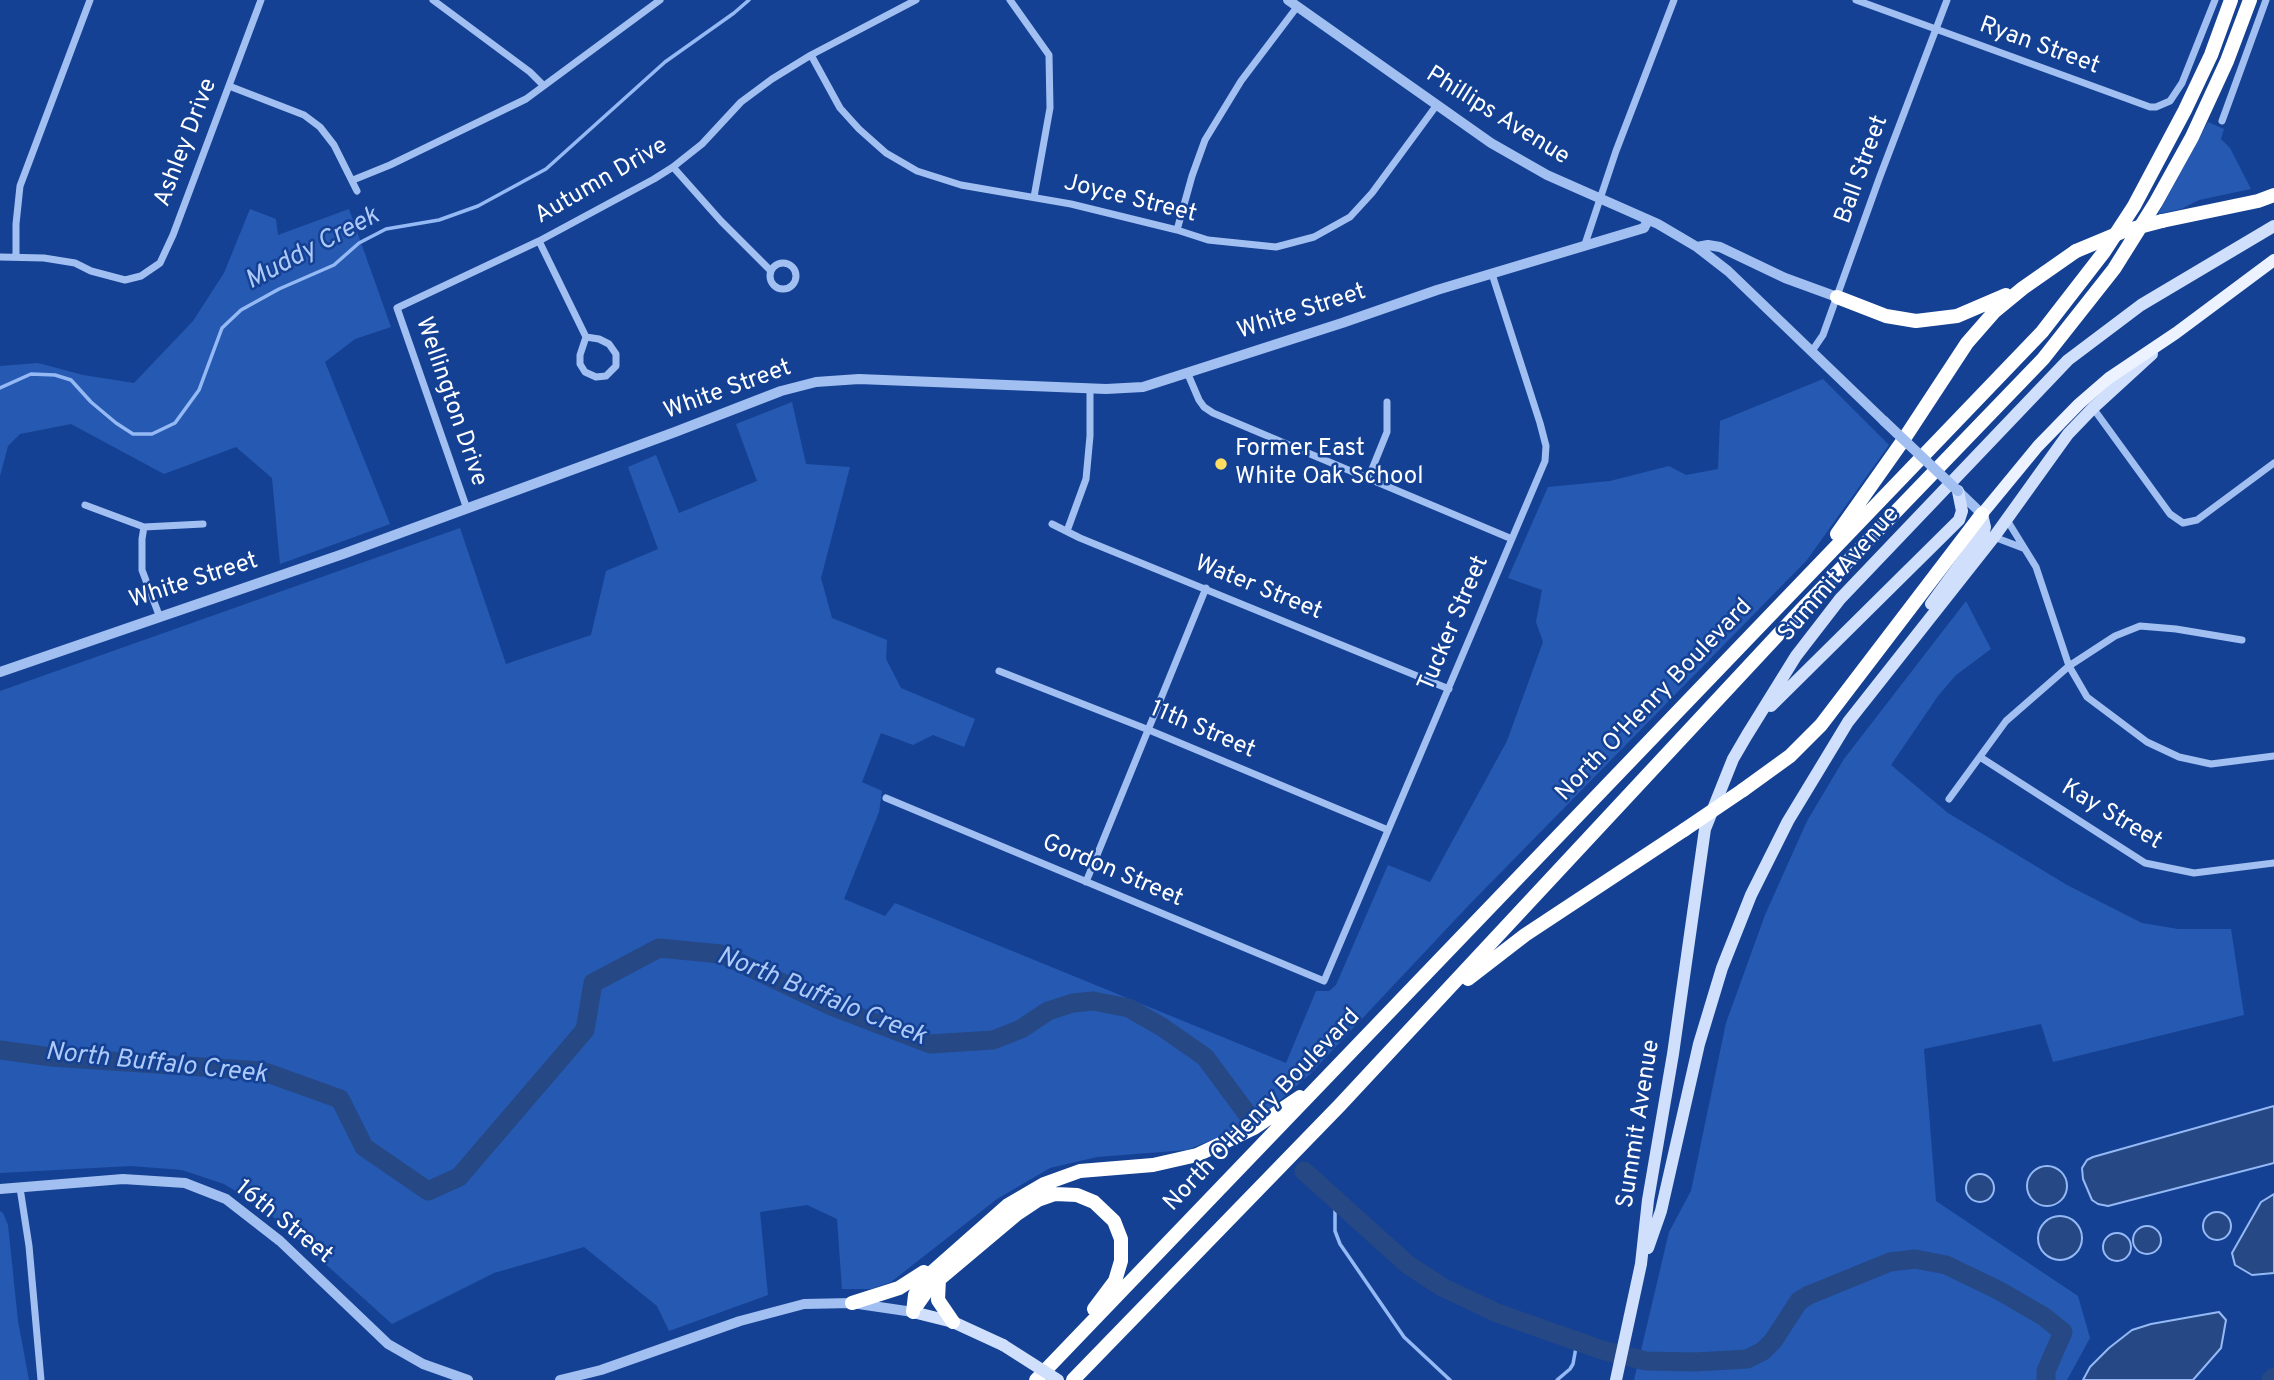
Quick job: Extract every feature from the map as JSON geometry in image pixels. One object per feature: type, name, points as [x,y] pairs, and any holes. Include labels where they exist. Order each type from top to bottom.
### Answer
[{"type":"highway","name":"North O'Henry Boulevard","points":[[1036,1380],[2042,332],[2104,252],[2134,206],[2211,55],[2231,0]]},
{"type":"highway","name":"North O'Henry Boulevard","points":[[1073,1380],[1436,1004],[1801,610],[2043,359],[2114,269],[2162,192],[2227,61],[2250,0]]},
{"type":"highway","points":[[1810,573],[1902,442],[1967,343],[1995,311],[2023,288],[2076,251],[2124,231],[2258,201],[2274,195]]},
{"type":"highway","points":[[1837,298],[1900,319],[1934,321],[1957,316],[2023,288]]},
{"type":"highway","points":[[1436,1004],[1525,936],[1790,756],[1821,725],[1982,514]]},
{"type":"highway","points":[[913,1312],[915,1294],[922,1281],[1008,1205],[1044,1184],[1080,1171],[1153,1165],[1197,1155],[1254,1128],[1325,1080]]},
{"type":"highway","points":[[913,1312],[929,1288],[1017,1214],[1038,1200],[1055,1194],[1077,1195],[1094,1202],[1114,1221],[1121,1239],[1121,1261],[1115,1281],[1059,1356]]},
{"type":"highway","points":[[852,1303],[899,1288],[944,1261]]},
{"type":"highway","points":[[939,1279],[937,1300],[953,1322]]},
{"type":"main road","name":"Summit Avenue","points":[[1617,1375],[1641,1264],[1648,1200],[1673,1054],[1705,829],[1733,759],[1746,735],[1796,656],[1840,599],[2068,360],[2141,305],[2274,226]]},
{"type":"main road","name":"Summit Avenue","points":[[1982,514],[2038,446],[2079,404],[2109,378],[2176,333],[2274,260]]},
{"type":"main road","name":"Summit Avenue","points":[[1641,1264],[1661,1211],[1699,1044],[1722,968],[1751,895],[1788,821],[1848,722],[2007,520],[2068,434],[2176,333]]},
{"type":"main road","points":[[1746,735],[1779,697],[1959,520],[1962,511],[1958,491]]},
{"type":"main road","points":[[1912,641],[1921,618],[1984,531],[1982,514]]},
{"type":"main road","points":[[913,1312],[953,1322],[1003,1345],[1058,1380]]},
{"type":"street","points":[[0,257],[16,256],[20,186],[90,0]]},
{"type":"street","name":"Ashley Drive","points":[[16,256],[75,263],[91,271],[125,280],[141,276],[160,263],[261,0]]},
{"type":"street","points":[[433,0],[530,72],[543,85]]},
{"type":"street","points":[[353,180],[526,99],[660,0]]},
{"type":"street","name":"Autumn Drive","points":[[397,308],[621,198],[673,167],[702,144],[741,102],[811,55],[916,0]]},
{"type":"street","points":[[1010,0],[1049,55],[1050,108],[1034,197]]},
{"type":"street","points":[[1585,244],[1674,0]]},
{"type":"street","name":"Ryan Street","points":[[1856,0],[2150,107],[2170,101],[2182,83],[2215,0]]},
{"type":"street","name":"Ball Street","points":[[1812,351],[1823,335],[1947,0]]},
{"type":"street","points":[[2222,121],[2266,0]]},
{"type":"street","points":[[1177,230],[1205,139],[1292,3]]},
{"type":"street","name":"Phillips Avenue","points":[[1292,3],[1436,106],[1518,159],[1600,200],[1648,220],[1697,247],[1727,271],[1982,514]]},
{"type":"street","name":"Joyce Street","points":[[811,55],[840,108],[859,129],[886,153],[917,171],[961,185],[1034,197],[1177,230],[1208,240],[1276,247],[1314,237],[1350,217],[1373,193],[1436,106]]},
{"type":"street","points":[[229,86],[304,115],[320,127],[334,145],[357,191]]},
{"type":"street","points":[[673,167],[771,271]]},
{"type":"street","name":"White Street","points":[[0,672],[467,509],[781,391],[816,382],[859,379],[1090,388],[1143,387],[1437,290],[1644,228],[1648,220]]},
{"type":"street","points":[[539,240],[586,337],[580,364],[585,372],[596,377],[606,376],[616,366],[616,354],[609,344],[586,337]]},
{"type":"street","name":"Phillips Avenue","points":[[1697,247],[1720,247],[1785,278],[1837,298]]},
{"type":"street","name":"Tucker Street","points":[[1324,981],[1545,461],[1546,446],[1492,274]]},
{"type":"street","name":"Wellington Drive","points":[[397,308],[467,509]]},
{"type":"street","points":[[1187,372],[1199,400],[1213,413],[1512,538]]},
{"type":"street","points":[[1067,531],[1086,479],[1090,436],[1090,388]]},
{"type":"street","points":[[1368,479],[1387,432],[1387,402]]},
{"type":"street","points":[[2093,408],[2170,514],[2183,523],[2197,520],[2274,463]]},
{"type":"street","points":[[85,505],[144,527],[203,524]]},
{"type":"street","points":[[2007,520],[2036,567],[2069,666],[2087,697],[2147,742],[2179,757],[2211,764],[2274,756]]},
{"type":"street","name":"Water Street","points":[[1052,524],[1449,689]]},
{"type":"street","points":[[144,527],[142,570],[159,615]]},
{"type":"street","points":[[1994,537],[2027,550]]},
{"type":"street","points":[[1086,882],[1206,588]]},
{"type":"street","points":[[1949,799],[2006,721],[2069,666],[2115,636],[2140,626],[2242,640]]},
{"type":"street","name":"11th Street","points":[[999,671],[1149,730],[1388,830]]},
{"type":"street","name":"Kay Street","points":[[1980,757],[2145,863],[2194,873],[2274,863]]},
{"type":"street","name":"Gordon Street","points":[[886,798],[1324,981]]},
{"type":"street","name":"16th Street","points":[[0,1189],[123,1179],[185,1183],[226,1199],[279,1241],[388,1344],[424,1364],[468,1380]]},
{"type":"street","points":[[20,1188],[29,1246],[41,1380]]},
{"type":"street","points":[[560,1380],[601,1370],[740,1321],[804,1304],[852,1303],[913,1312]]},
{"type":"shaded area","points":[[2208,122],[2224,129],[2221,139],[2230,148],[2251,189],[2199,200],[2181,209],[2158,214]]},
{"type":"shaded area","points":[[250,209],[276,219],[278,235],[349,209],[391,327],[355,339],[325,362],[390,524],[280,564],[272,478],[236,447],[164,474],[71,424],[20,434],[8,446],[0,476],[0,366],[38,363],[83,375],[134,383],[193,321],[224,273]]},
{"type":"shaded area","points":[[1823,379],[1889,445],[1807,560],[1468,906],[1310,1074],[1271,1108],[1229,1133],[1187,1150],[1097,1157],[1050,1168],[997,1199],[891,1282],[871,1289],[842,1289],[837,1219],[807,1205],[760,1212],[768,1295],[669,1331],[657,1306],[584,1247],[494,1273],[392,1324],[261,1206],[224,1184],[182,1170],[131,1166],[0,1173],[0,691],[460,528],[506,664],[591,635],[606,571],[658,549],[628,467],[656,455],[679,513],[757,481],[736,424],[792,402],[806,464],[850,467],[821,578],[832,618],[887,640],[886,659],[901,688],[975,719],[964,747],[933,735],[913,745],[881,733],[862,782],[882,791],[879,812],[844,899],[885,916],[895,903],[1286,1063],[1316,991],[1329,991],[1336,985],[1388,865],[1430,882],[1507,741],[1543,642],[1536,622],[1542,590],[1508,578],[1548,487],[1610,481],[1669,466],[1686,475],[1718,469],[1720,421]]},
{"type":"shaded area","points":[[1966,601],[1991,649],[1956,675],[1938,696],[1891,765],[1948,813],[2067,885],[2142,923],[2178,929],[2231,929],[2244,1015],[2053,1062],[2041,1024],[1924,1049],[1936,1201],[2078,1296],[2090,1338],[2067,1380],[1634,1380],[1669,1232],[1691,1191],[1726,1023],[1765,915],[1807,821],[1844,759]]},
{"type":"shaded area","points":[[2274,1106],[2274,1163],[2108,1206],[2092,1200],[2083,1179],[2082,1168],[2087,1160]]},
{"type":"shaded area","points":[[2047,1166],[2061,1172],[2067,1186],[2061,1200],[2047,1206],[2033,1200],[2027,1186],[2033,1172]]},
{"type":"shaded area","points":[[1980,1174],[1990,1178],[1994,1188],[1990,1198],[1980,1202],[1970,1198],[1966,1188],[1970,1178]]},
{"type":"shaded area","points":[[2274,1194],[2274,1273],[2252,1275],[2235,1265],[2232,1253],[2261,1202]]},
{"type":"shaded area","points":[[0,1211],[8,1225],[18,1321],[29,1380],[0,1380]]},
{"type":"shaded area","points":[[2217,1212],[2227,1216],[2231,1226],[2227,1236],[2217,1240],[2207,1236],[2203,1226],[2207,1216]]},
{"type":"shaded area","points":[[2060,1216],[2076,1222],[2082,1238],[2076,1254],[2060,1260],[2044,1254],[2038,1238],[2044,1222]]},
{"type":"shaded area","points":[[2147,1226],[2157,1230],[2161,1240],[2157,1250],[2147,1254],[2137,1250],[2133,1240],[2137,1230]]},
{"type":"shaded area","points":[[2117,1233],[2127,1237],[2131,1247],[2127,1257],[2117,1261],[2107,1257],[2103,1247],[2107,1237]]},
{"type":"shaded area","points":[[2219,1312],[2226,1320],[2221,1348],[2193,1380],[2083,1380],[2090,1367],[2132,1330]]},
{"type":"waterway","name":"Muddy Creek","points":[[0,388],[31,374],[55,375],[71,380],[91,402],[133,434],[152,434],[175,423],[199,390],[222,328],[241,310],[279,289],[334,265],[359,243],[386,229],[439,220],[478,206],[546,169],[665,62],[749,0]]},
{"type":"waterway","name":"North Buffalo Creek","points":[[0,1050],[51,1057],[262,1071],[340,1099],[364,1147],[428,1191],[459,1177],[585,1030],[593,983],[659,948],[721,954],[831,1006],[930,1044],[993,1040],[1021,1029],[1048,1011],[1073,1003],[1093,1001],[1129,1008],[1205,1057],[1251,1119]]},
{"type":"waterway","name":"North Buffalo Creek","points":[[1304,1171],[1407,1264],[1442,1287],[1497,1313],[1602,1350],[1646,1361],[1747,1359],[1763,1351],[1773,1341],[1799,1301],[1809,1295],[1890,1262],[1915,1259],[1946,1265],[1998,1290],[2043,1316],[2063,1332],[2046,1371],[2046,1380]]},
{"type":"waterway","points":[[1335,1200],[1335,1231],[1340,1244],[1404,1337],[1450,1380]]},
{"type":"waterway","points":[[1557,1380],[1573,1364],[1577,1342]]},
{"type":"waterway","name":"North Buffalo Creek","points":[[2271,1380],[2274,1377]]},
{"type":"place","name":"Former East White Oak School","points":[[1221,464]]}]
